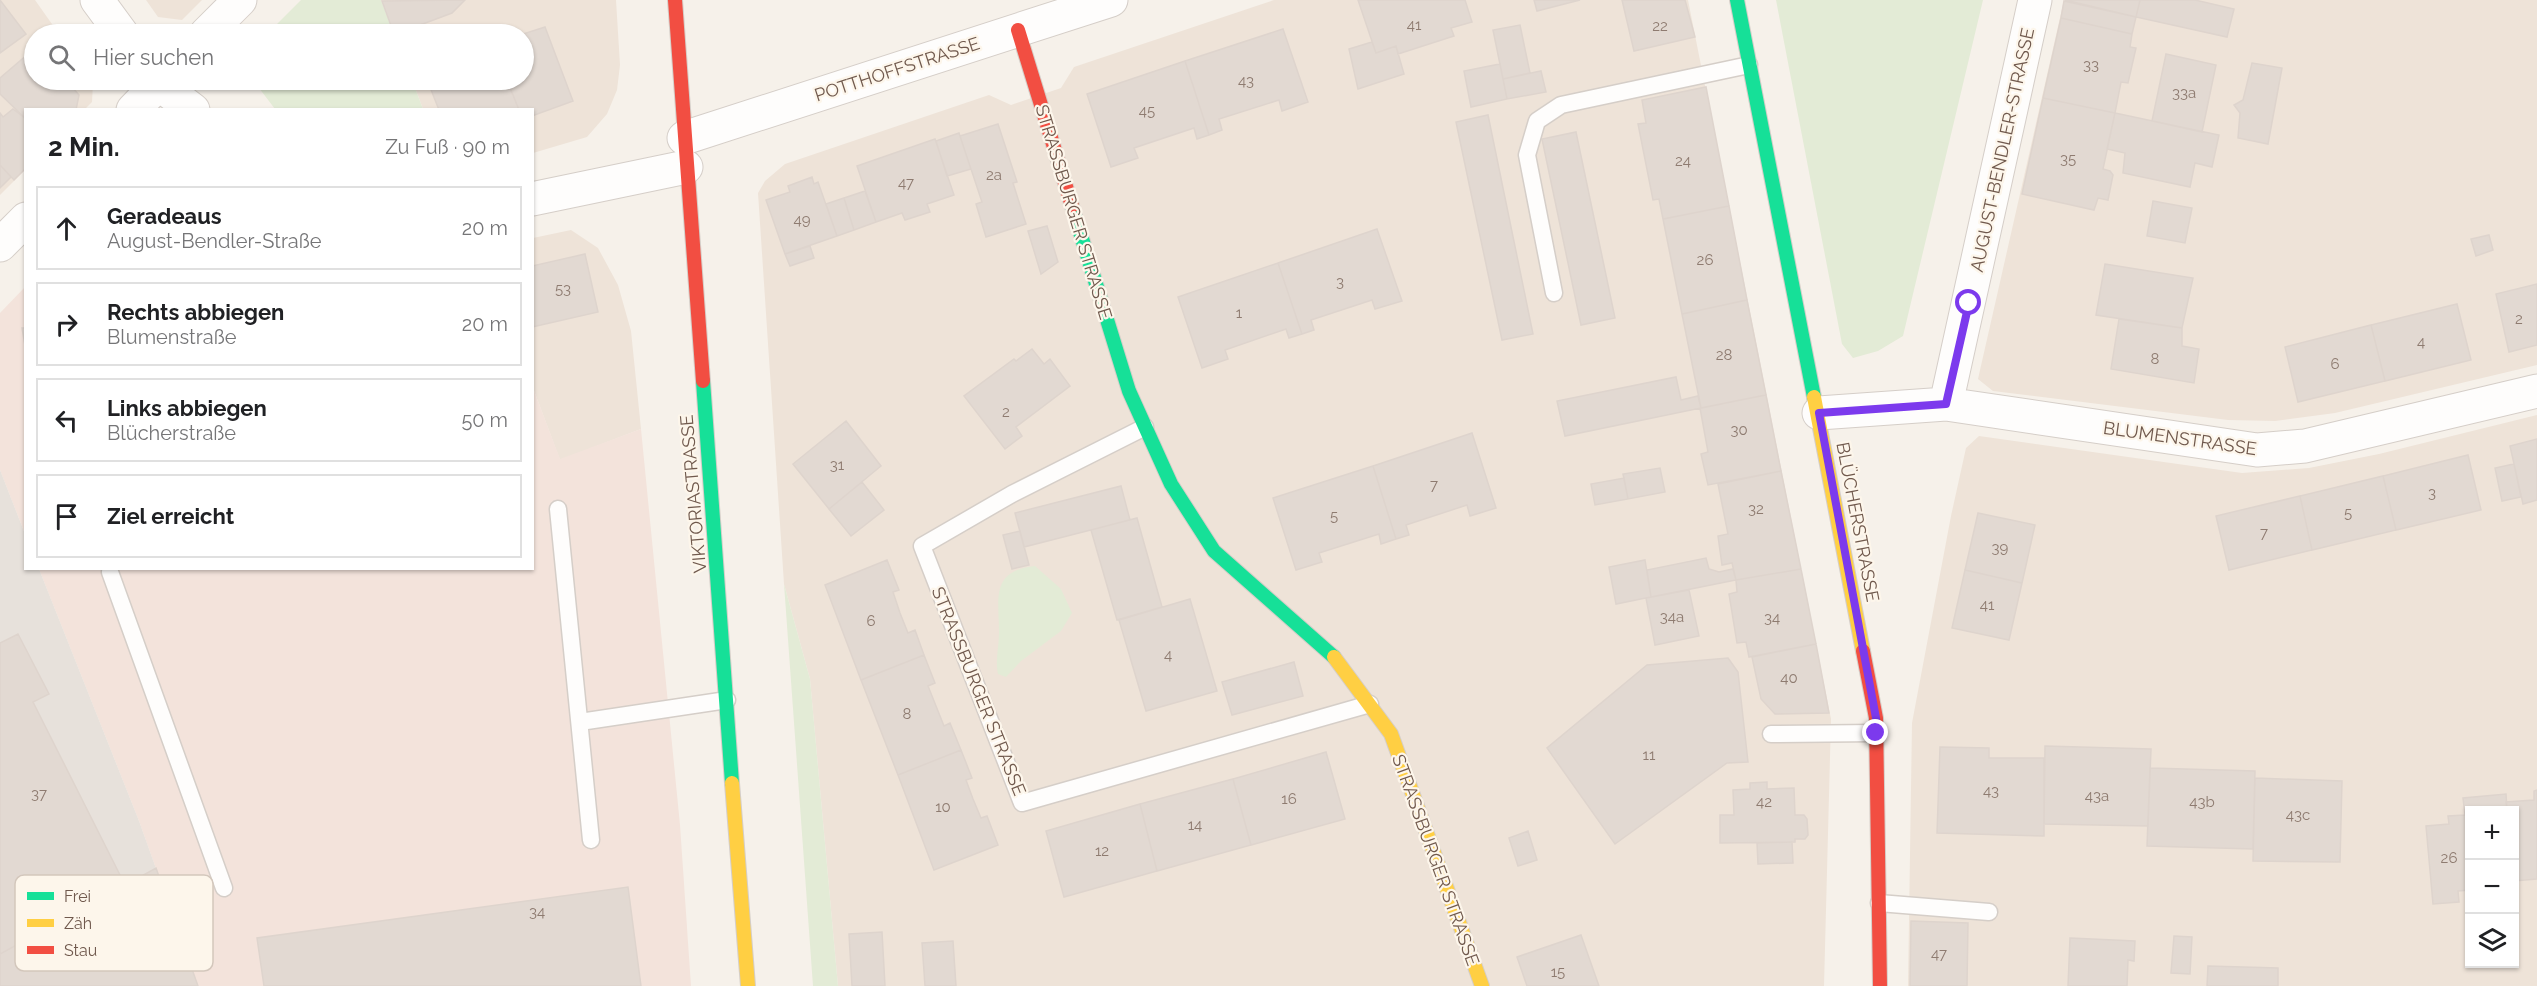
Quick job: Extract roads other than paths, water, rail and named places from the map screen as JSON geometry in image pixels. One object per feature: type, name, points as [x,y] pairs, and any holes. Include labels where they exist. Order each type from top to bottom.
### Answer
[{"type":"street","points":[[97,0],[115,24]]},
{"type":"street","points":[[216,24],[240,0]]},
{"type":"street","name":"VIKTORIASTRASSE","points":[[675,0],[727,700],[739,896],[748,986]]},
{"type":"street","name":"POTTHOFFSTRASSE","points":[[534,198],[685,153],[1018,30],[1063,6],[1111,0]]},
{"type":"street","name":"BLÜCHERSTRASSE","points":[[1737,0],[1819,413],[1876,718],[1880,986]]},
{"type":"street","name":"AUGUST-BENDLER-STRASSE","points":[[1946,404],[2035,0]]},
{"type":"street","name":"STRASSBURGER STRASSE","points":[[1018,30],[1129,391],[1171,484],[1214,551],[1340,663],[1391,734],[1482,986]]},
{"type":"street","points":[[135,108],[150,90]]},
{"type":"street","points":[[169,90],[191,108]]},
{"type":"street","points":[[0,245],[24,221]]},
{"type":"street","name":"BLUMENSTRASSE","points":[[1819,413],[1946,404],[2257,450],[2305,446],[2537,391]]},
{"type":"lane","points":[[1554,293],[1527,155],[1537,121],[1561,105],[1749,65]]},
{"type":"lane","name":"STRASSBURGER STRASSE","points":[[1145,427],[1012,494],[922,546],[1022,803],[1370,704]]},
{"type":"lane","points":[[558,509],[591,840]]},
{"type":"lane","points":[[110,572],[224,888]]},
{"type":"lane","points":[[580,722],[727,700]]},
{"type":"lane","points":[[1771,734],[1876,733]]},
{"type":"lane","points":[[1879,903],[1989,912]]}]
